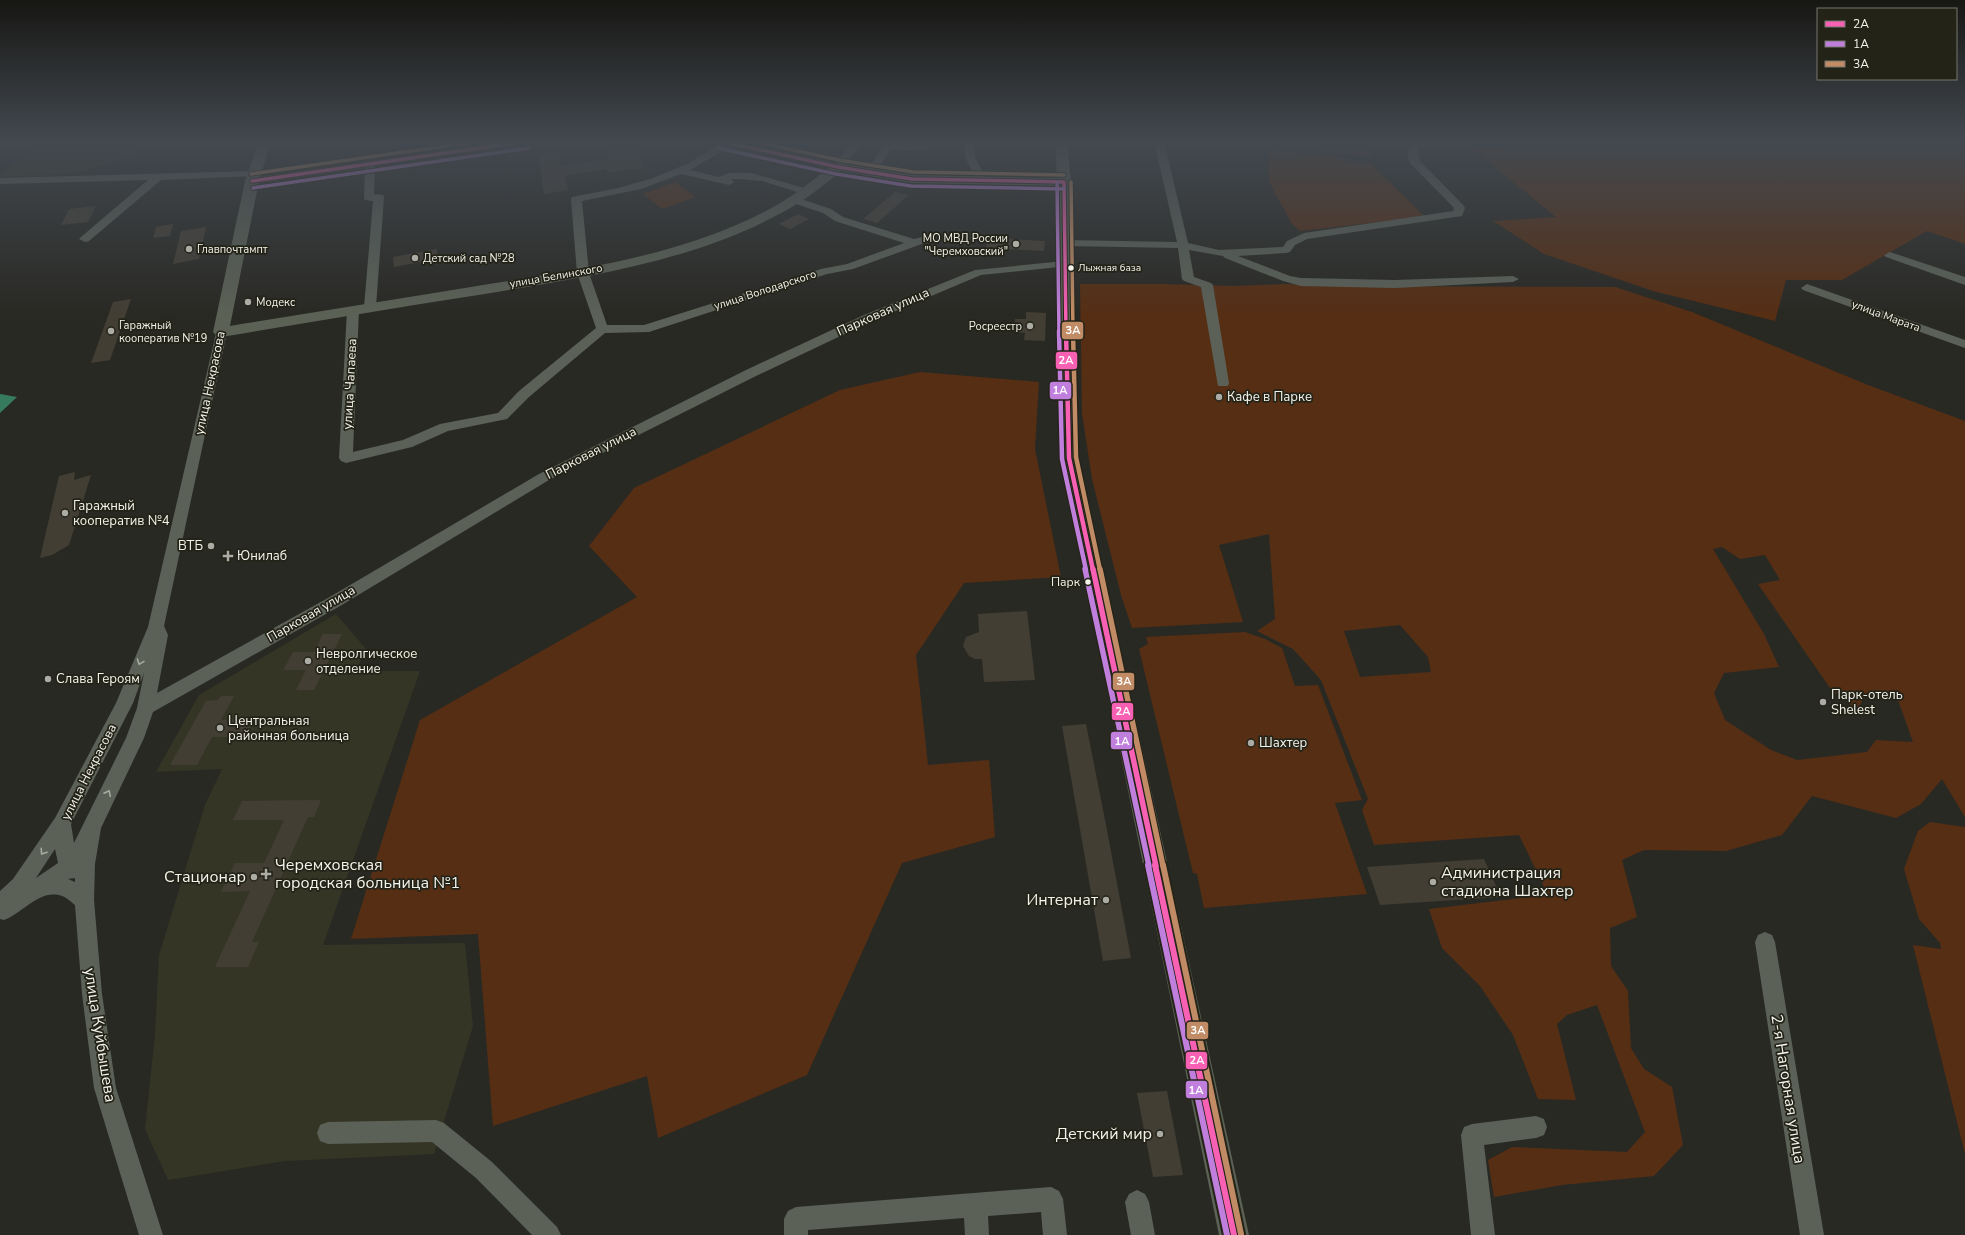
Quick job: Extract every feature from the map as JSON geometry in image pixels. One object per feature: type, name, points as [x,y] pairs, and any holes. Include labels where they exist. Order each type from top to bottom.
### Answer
[{"type":"main road","name":"улица Некрасова","points":[[221,332],[249,199]]},
{"type":"main road","points":[[1064,199],[1069,458],[1190,1022],[1234,1235]]},
{"type":"main road","name":"улица Белинского","points":[[221,332],[583,273],[631,263],[712,239],[746,225],[794,200]]},
{"type":"street","points":[[85,239],[132,199]]},
{"type":"street","points":[[370,307],[379,199]]},
{"type":"street","points":[[578,199],[576,199],[583,273],[602,329]]},
{"type":"street","points":[[1172,199],[1183,246],[1188,279],[1207,285],[1223,383]]},
{"type":"street","points":[[1219,252],[1286,250],[1291,243],[1304,236],[1458,214],[1460,208],[1451,199]]},
{"type":"street","points":[[794,200],[827,211],[839,219],[914,243]]},
{"type":"street","name":"улица Володарского","points":[[602,329],[645,329],[825,271],[849,267],[926,239]]},
{"type":"street","name":"Парковая улица","points":[[146,708],[334,602],[544,477],[751,373],[868,318],[978,272],[1065,253],[1183,246],[1219,252]]},
{"type":"street","points":[[1219,252],[1288,279],[1301,282],[1395,284],[1513,279]]},
{"type":"street","points":[[1890,255],[1965,280]]},
{"type":"street","name":"улица Марата","points":[[1807,288],[1965,344]]},
{"type":"street","name":"улица Чапаева","points":[[353,310],[346,458],[407,444],[446,427],[502,416],[524,394],[602,329]]},
{"type":"street","name":"улица Некрасова","points":[[5,901],[26,877],[62,824],[124,703],[156,626],[221,332]]},
{"type":"street","name":"улица Некрасова","points":[[92,829],[135,738],[146,708],[160,635],[156,626]]},
{"type":"street","points":[[62,824],[65,850],[69,866],[84,900]]},
{"type":"street","points":[[0,914],[69,866],[92,829]]},
{"type":"street","name":"улица Куйбышева","points":[[92,829],[85,864],[84,900],[92,994],[105,1088],[152,1235]]},
{"type":"street","points":[[5,901],[30,886],[44,884],[66,887],[84,900]]},
{"type":"street","name":"2-я Нагорная улица","points":[[1765,942],[1812,1235]]},
{"type":"street","points":[[1483,1235],[1472,1135],[1536,1128]]},
{"type":"street","points":[[328,1133],[436,1131],[484,1170],[549,1235]]},
{"type":"street","points":[[796,1235],[796,1219],[1052,1199],[1055,1235]]},
{"type":"street","points":[[1137,1202],[1143,1235]]},
{"type":"street","points":[[975,1206],[977,1235]]},
{"type":"shaded area","points":[[649,199],[691,199],[662,209]]},
{"type":"shaded area","points":[[1278,199],[1406,199],[1423,215],[1405,219],[1300,231],[1292,224]]},
{"type":"shaded area","points":[[1534,199],[1965,199],[1965,244],[1927,231],[1842,280],[1786,280],[1775,321],[1653,291],[1544,254],[1493,221],[1556,217]]},
{"type":"shaded area","points":[[1080,284],[1233,286],[1287,284],[1331,286],[1615,287],[1692,312],[1868,385],[1965,421],[1965,817],[1942,779],[1921,804],[1896,818],[1812,796],[1782,835],[1726,851],[1644,850],[1622,860],[1637,917],[1610,928],[1611,966],[1628,991],[1631,1048],[1644,1069],[1672,1087],[1683,1145],[1654,1176],[1562,1185],[1494,1197],[1488,1160],[1512,1147],[1627,1152],[1645,1132],[1597,1005],[1567,1015],[1557,1024],[1576,1100],[1538,1099],[1513,1035],[1480,986],[1442,948],[1429,909],[1548,895],[1519,835],[1374,845],[1362,810],[1368,799],[1321,680],[1293,649],[1257,631],[1275,619],[1269,534],[1219,545],[1243,622],[1132,628],[1121,595],[1092,479],[1082,413]],"holes":[[[1722,547],[1740,559],[1765,555],[1780,580],[1758,584],[1830,688],[1857,710],[1865,696],[1898,700],[1913,742],[1876,740],[1867,752],[1797,760],[1771,750],[1725,720],[1714,693],[1724,673],[1779,667],[1764,634],[1713,549]],[[1400,625],[1428,657],[1431,672],[1360,677],[1344,631]]]},
{"type":"shaded area","points":[[920,372],[1039,382],[1035,449],[1061,577],[964,583],[916,655],[928,765],[989,760],[995,837],[902,863],[807,1075],[658,1138],[647,1076],[493,1126],[478,934],[351,939],[420,720],[637,597],[589,546],[634,488],[840,390]]},
{"type":"shaded area","points":[[0,394],[17,397],[0,413]]},
{"type":"shaded area","name":"Черемховская городская больница №1","points":[[336,614],[366,649],[356,671],[420,671],[323,945],[465,943],[473,1026],[434,1154],[285,1161],[168,1180],[145,1129],[155,1035],[159,955],[205,805],[222,769],[156,772],[199,695]]},
{"type":"shaded area","name":"Шахтер","points":[[1245,632],[1265,639],[1282,648],[1295,686],[1318,685],[1362,800],[1335,803],[1367,894],[1204,908],[1197,874],[1193,873],[1139,649],[1148,644],[1146,637]]},
{"type":"shaded area","points":[[1930,822],[1965,827],[1965,1154],[1913,945],[1941,949],[1940,943],[1919,919],[1904,869],[1918,831]]},
{"type":"building","points":[[887,199],[905,199],[877,223],[863,219]]},
{"type":"building","points":[[96,206],[88,222],[61,225],[69,209]]},
{"type":"building","points":[[798,214],[809,219],[790,229],[779,224]]},
{"type":"building","points":[[173,224],[170,236],[153,238],[156,227]]},
{"type":"building","name":"Главпочтампт","points":[[206,227],[199,259],[173,264],[181,231]]},
{"type":"building","name":"МО МВД России \"Черемховский\"","points":[[988,238],[1045,241],[1044,251],[986,248]]},
{"type":"building","name":"Детский сад №28","points":[[437,249],[437,259],[394,267],[393,257]]},
{"type":"building","name":"Гаражный кооператив №19","points":[[131,299],[110,360],[91,363],[113,302]]},
{"type":"building","name":"Росреестр","points":[[1026,312],[1046,313],[1045,341],[1024,340],[1025,333],[1014,332],[1015,319],[1026,319]]},
{"type":"building","name":"Гаражный кооператив №4","points":[[75,472],[74,480],[91,475],[69,545],[52,555],[40,558],[59,476]]},
{"type":"building","points":[[1027,611],[1035,680],[984,682],[982,659],[975,659],[969,656],[963,646],[966,637],[979,632],[978,614]]},
{"type":"building","name":"Невролгическое отделение","points":[[323,634],[342,634],[314,690],[296,690],[306,670],[283,670],[293,652],[314,652]]},
{"type":"building","name":"Центральная районная больница","points":[[221,696],[234,696],[221,720],[255,719],[245,737],[212,737],[197,765],[170,765],[206,701],[218,700]]},
{"type":"building","points":[[1086,724],[1131,958],[1103,961],[1062,726]]},
{"type":"building","name":"Стационар","points":[[321,800],[314,817],[308,817],[252,942],[259,942],[248,967],[215,967],[250,891],[221,892],[235,863],[264,863],[284,820],[233,820],[242,801]]},
{"type":"building","name":"Администрация стадиона Шахтер","points":[[1484,859],[1501,897],[1380,905],[1367,867]]},
{"type":"building","name":"Детский мир","points":[[1167,1091],[1183,1175],[1153,1177],[1137,1093]]},
{"type":"transit line","name":"1А","points":[[1057,199],[1057,275],[1062,459],[1227,1235]]},
{"type":"transit line","name":"2А","points":[[1064,199],[1064,275],[1069,458],[1234,1235]]},
{"type":"transit line","name":"3А","points":[[1071,199],[1071,275],[1076,457],[1241,1234]]},
{"type":"place","name":"МО МВД России \"Черемховский\"","points":[[1016,244]]},
{"type":"place","name":"Главпочтампт","points":[[189,249]]},
{"type":"place","name":"Детский сад №28","points":[[415,258]]},
{"type":"place","name":"Лыжная база","points":[[1071,268]]},
{"type":"place","name":"Модекс","points":[[248,302]]},
{"type":"place","name":"Росреестр","points":[[1030,326]]},
{"type":"place","name":"Гаражный кооператив №19","points":[[111,331]]},
{"type":"place","name":"Кафе в Парке","points":[[1219,397]]},
{"type":"place","name":"Гаражный кооператив №4","points":[[65,513]]},
{"type":"place","name":"ВТБ","points":[[211,546]]},
{"type":"place","name":"Юнилаб","points":[[228,556]]},
{"type":"place","name":"Парк","points":[[1088,582]]},
{"type":"place","name":"Невролгическое отделение","points":[[308,661]]},
{"type":"place","name":"Слава Героям","points":[[48,679]]},
{"type":"place","name":"Парк-отель Shelest","points":[[1823,702]]},
{"type":"place","name":"Центральная районная больница","points":[[220,728]]},
{"type":"place","name":"Шахтер","points":[[1251,743]]},
{"type":"place","name":"Черемховская городская больница №1","points":[[266,874]]},
{"type":"place","name":"Стационар","points":[[254,877]]},
{"type":"place","name":"Администрация стадиона Шахтер","points":[[1433,882]]},
{"type":"place","name":"Интернат","points":[[1106,900]]},
{"type":"place","name":"Детский мир","points":[[1160,1134]]}]
